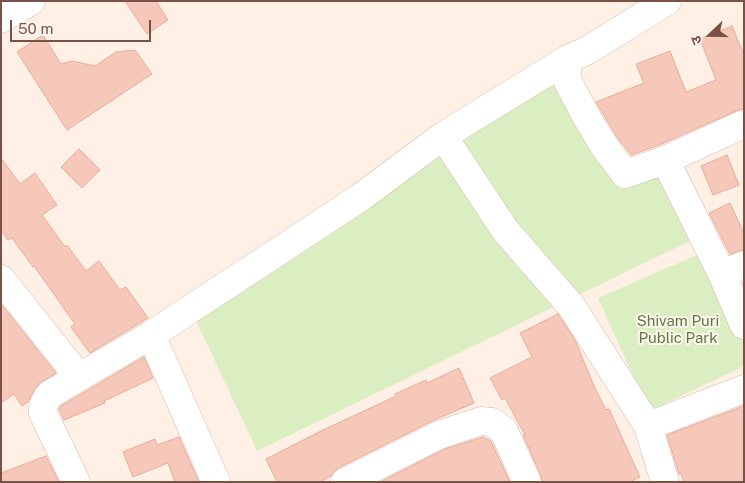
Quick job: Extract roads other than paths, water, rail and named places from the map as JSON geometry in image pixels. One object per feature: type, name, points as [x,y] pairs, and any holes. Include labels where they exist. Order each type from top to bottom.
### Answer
[{"type":"street","points":[[1,19],[31,1]]},
{"type":"street","points":[[76,482],[43,413],[43,406],[49,395],[151,335],[361,196],[443,136],[667,1]]},
{"type":"street","points":[[568,59],[567,80],[600,138],[625,174],[665,160],[744,124]]},
{"type":"street","points":[[443,136],[505,230],[572,307],[648,426],[659,480]]},
{"type":"street","points":[[665,160],[733,270],[744,325]]},
{"type":"street","points":[[1,279],[79,377]]},
{"type":"street","points":[[151,335],[216,482]]},
{"type":"street","points":[[648,426],[744,389]]},
{"type":"street","points":[[345,482],[439,435],[481,421],[492,422],[504,431],[527,482]]},
{"type":"park label","name":"Shivam Puri Public Park","points":[[678,330]]}]
